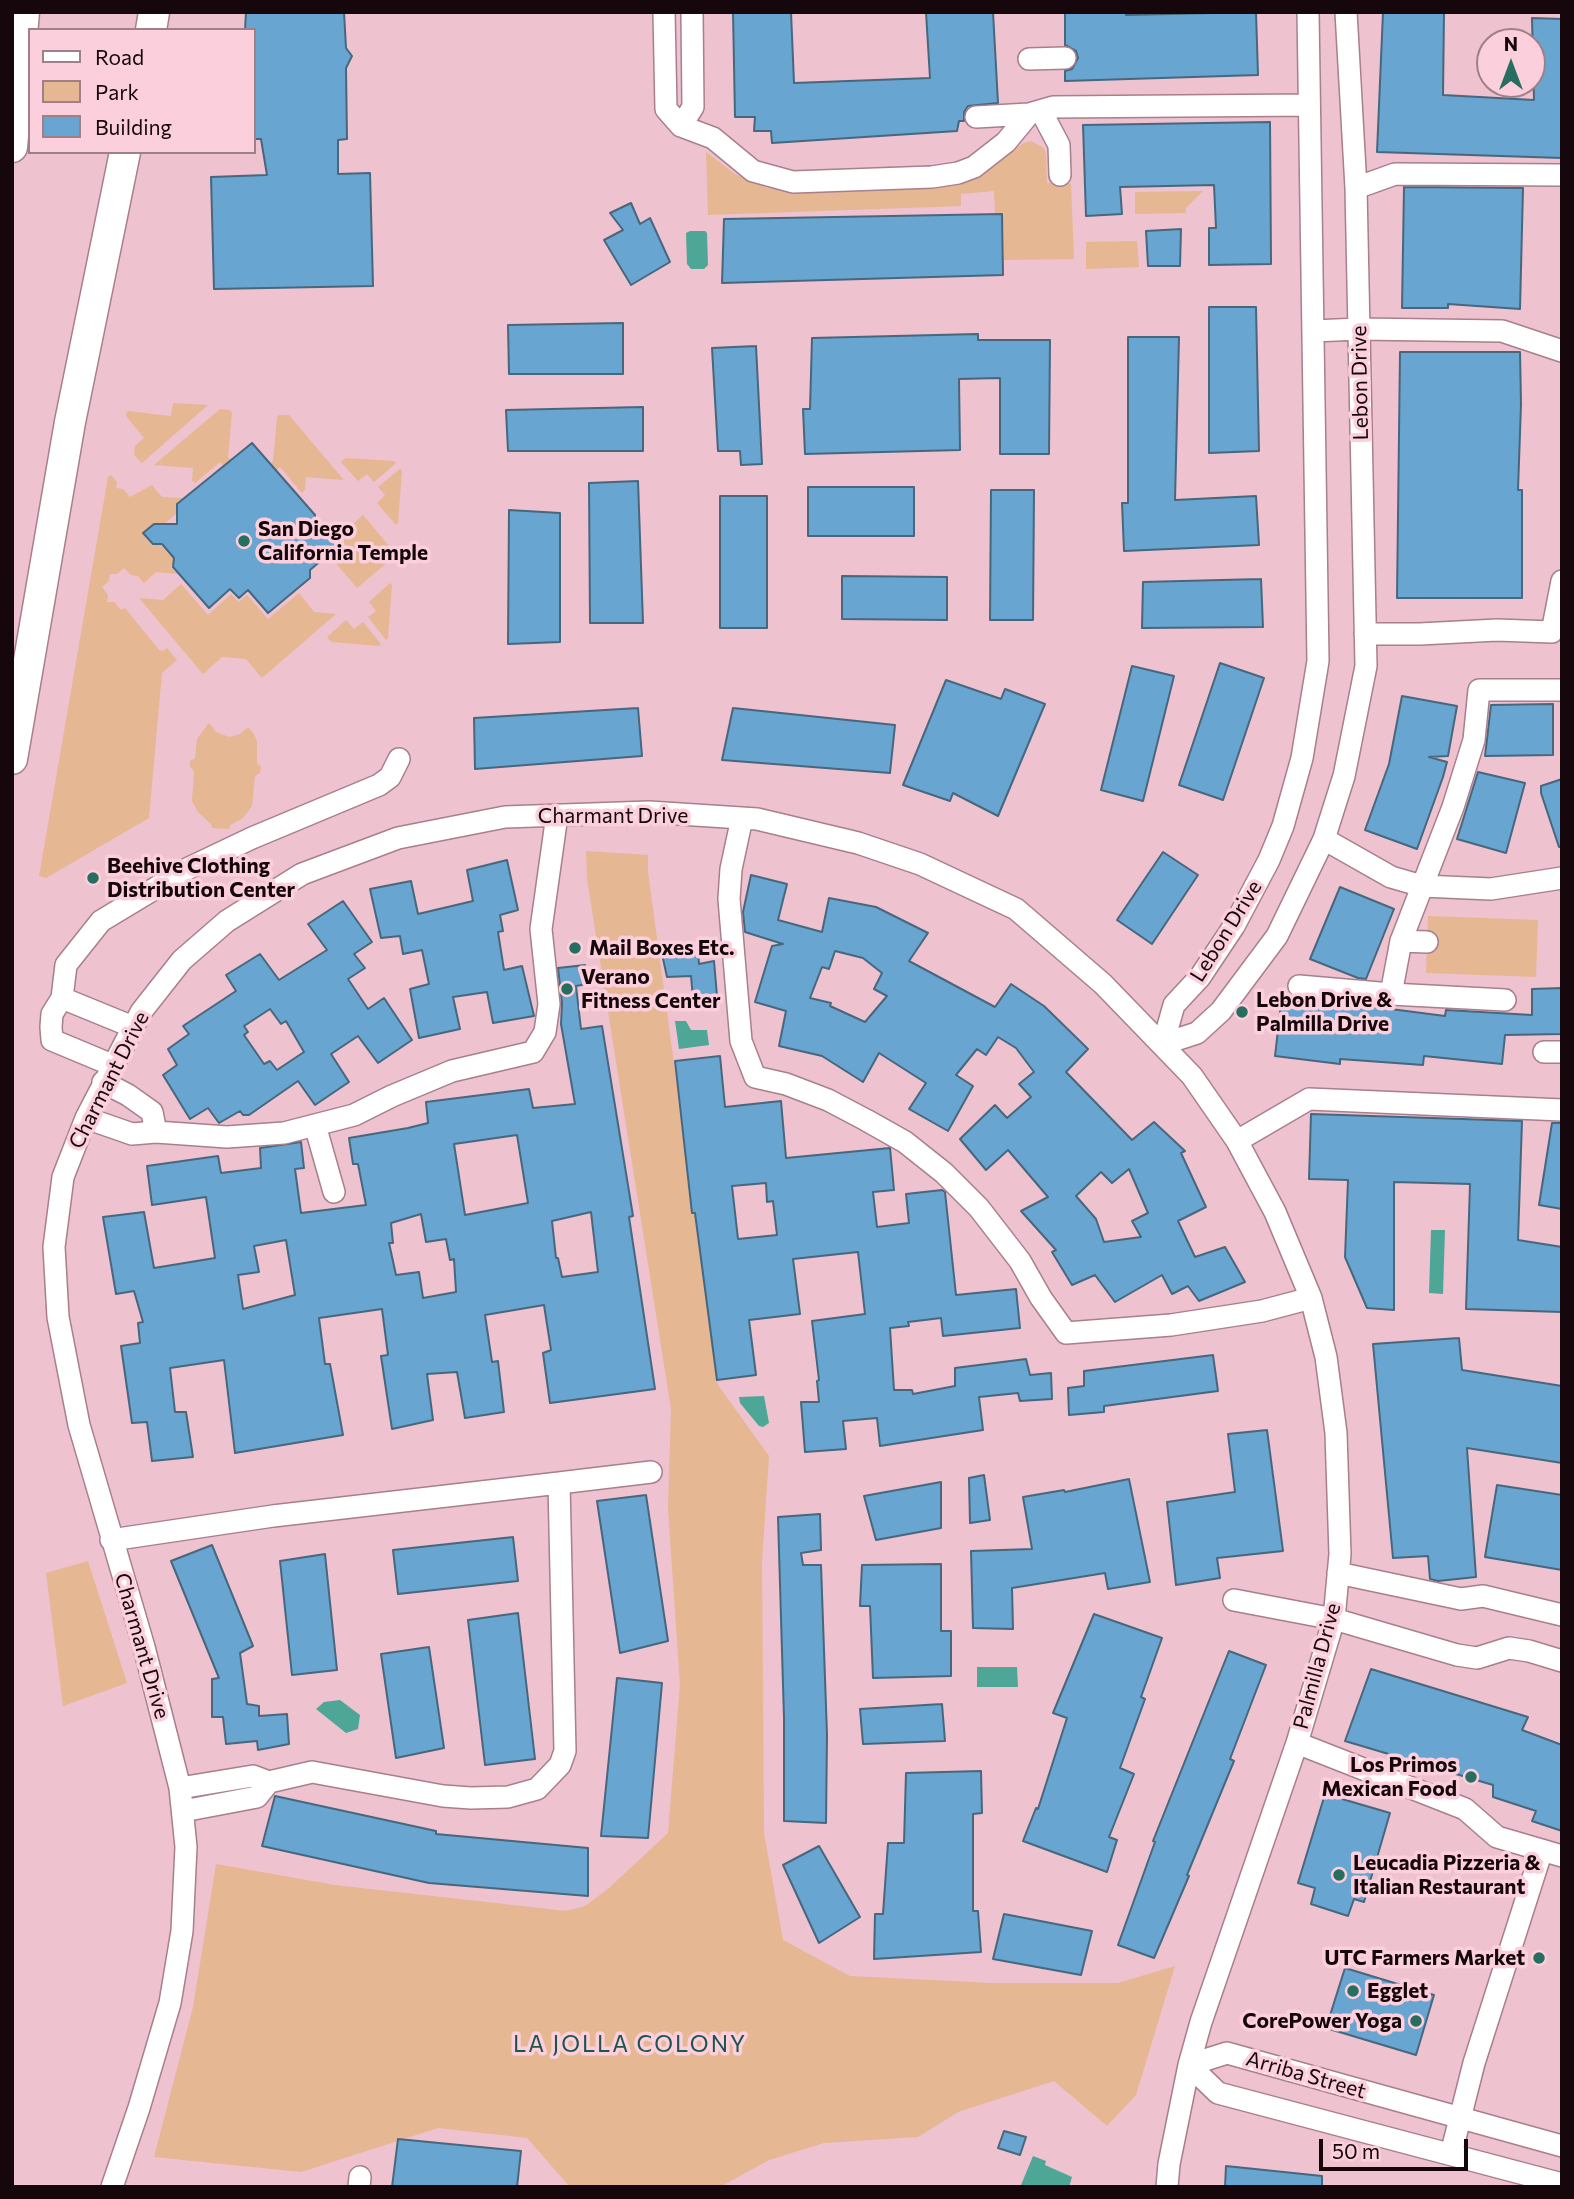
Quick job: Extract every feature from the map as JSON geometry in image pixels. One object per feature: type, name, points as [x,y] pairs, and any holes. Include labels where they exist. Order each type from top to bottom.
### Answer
[{"type":"highway","points":[[12,148],[24,12]]},
{"type":"highway","points":[[12,760],[70,422],[125,154]]},
{"type":"street","points":[[664,12],[666,109],[681,126],[713,138],[753,171],[776,179],[805,181],[932,177],[958,173],[974,167],[1006,142],[1035,113]]},
{"type":"street","points":[[681,126],[693,107],[692,12]]},
{"type":"street","name":"Lebon Drive","points":[[1163,1044],[1174,1005],[1200,977],[1234,926],[1283,827],[1303,758],[1318,662],[1308,12]]},
{"type":"street","name":"Lebon Drive","points":[[1163,1044],[1197,1033],[1221,1011],[1277,936],[1324,839],[1347,762],[1366,666],[1356,188],[1346,12]]},
{"type":"street","points":[[1029,59],[1065,58]]},
{"type":"street","points":[[976,117],[1035,113],[1054,107],[1309,105]]},
{"type":"street","points":[[1035,113],[1059,145],[1060,175]]},
{"type":"street","points":[[1356,188],[1395,174],[1562,175]]},
{"type":"street","points":[[1313,331],[1502,331],[1562,351]]},
{"type":"street","points":[[1365,634],[1497,630],[1552,632],[1562,581]]},
{"type":"street","points":[[1391,994],[1401,941],[1453,807],[1474,740],[1479,690],[1562,690]]},
{"type":"street","points":[[156,1132],[152,1112],[128,1095],[108,1074],[52,1040],[52,1014],[61,998],[66,965],[101,921],[143,894],[263,833],[379,785],[390,776],[399,759]]},
{"type":"street","name":"Charmant Drive","points":[[112,2187],[170,2003],[182,1931],[186,1885],[183,1811],[180,1788],[150,1670],[79,1425],[58,1317],[54,1247],[63,1177],[86,1118],[141,1012],[182,960],[227,921],[302,874],[398,838],[505,817],[649,812],[757,819],[858,843],[920,864],[1016,909],[1103,984],[1163,1044]]},
{"type":"street","points":[[86,1118],[132,1134],[156,1132],[227,1137],[284,1133],[354,1115],[452,1071],[534,1052],[545,1031],[549,1004],[541,929],[557,815]]},
{"type":"street","points":[[742,818],[731,869],[729,899],[741,1041],[755,1077],[807,1092],[866,1119],[905,1142],[944,1173],[979,1208],[1012,1250],[1066,1333],[1171,1325],[1262,1311],[1311,1298]]},
{"type":"street","points":[[1324,839],[1391,877],[1422,886],[1491,889],[1562,878]]},
{"type":"street","points":[[1401,941],[1427,942]]},
{"type":"street","points":[[1299,986],[1505,1000]]},
{"type":"street","points":[[61,998],[133,1027]]},
{"type":"street","name":"Palmilla Drive","points":[[1163,1044],[1192,1076],[1237,1141],[1275,1212],[1311,1298],[1326,1357],[1336,1433],[1340,1554],[1334,1619],[1297,1743],[1213,1983],[1189,2065],[1169,2164],[1167,2187]]},
{"type":"street","points":[[1237,1141],[1309,1099],[1562,1110]]},
{"type":"street","points":[[315,1125],[334,1192]]},
{"type":"street","points":[[111,1539],[273,1516],[651,1472]]},
{"type":"street","points":[[180,1788],[253,1776],[269,1782],[312,1772],[443,1796],[508,1797],[537,1788],[560,1765],[565,1751],[559,1483]]},
{"type":"street","points":[[1338,1573],[1461,1599],[1483,1596],[1562,1615]]},
{"type":"street","points":[[1234,1600],[1334,1619],[1457,1655],[1478,1658],[1509,1648],[1562,1661]]},
{"type":"street","points":[[1297,1743],[1465,1809],[1497,1837],[1552,1853],[1474,2063],[1451,2154]]},
{"type":"street","points":[[183,1811],[257,1797],[269,1782]]},
{"type":"street","name":"Arriba Street","points":[[1562,2146],[1227,2053],[1189,2065],[1218,2094],[1562,2184]]},
{"type":"green space","points":[[1031,141],[1044,148],[1047,183],[1071,184],[1074,259],[1004,260],[1003,214],[995,214],[994,191],[961,194],[961,206],[708,215],[706,152],[735,174],[767,188],[786,190],[978,175]]},
{"type":"green space","points":[[1203,191],[1186,208],[1186,213],[1135,214],[1135,192]]},
{"type":"green space","points":[[1137,241],[1139,267],[1086,269],[1086,242]]},
{"type":"green space","points":[[173,403],[208,405],[142,463],[134,455],[135,446],[144,438],[126,416],[127,411],[171,416]]},
{"type":"green space","points":[[220,409],[230,410],[232,413],[228,457],[248,481],[241,486],[220,462],[195,483],[192,480],[193,468],[154,465]]},
{"type":"green space","points":[[279,415],[289,415],[344,480],[306,477],[305,490],[302,493],[280,467],[255,488],[250,481],[273,461]]},
{"type":"green space","points":[[346,458],[396,463],[374,482],[367,474],[358,481],[341,462]]},
{"type":"green space","points":[[400,469],[402,471],[396,525],[377,503],[385,495],[378,487]]},
{"type":"green space","points":[[111,475],[117,482],[116,488],[123,489],[130,497],[152,485],[162,497],[183,498],[177,504],[179,511],[160,528],[154,524],[144,532],[152,545],[159,543],[175,561],[171,567],[177,574],[156,572],[144,583],[124,568],[117,574],[110,574],[109,581],[102,587],[108,595],[107,602],[114,602],[121,610],[125,608],[159,650],[167,648],[177,660],[162,673],[149,818],[46,878],[39,876],[108,477]]},
{"type":"green space","points":[[363,515],[389,546],[380,553],[388,562],[357,588],[334,561],[343,560],[344,540],[336,539]]},
{"type":"green space","points":[[390,583],[392,585],[386,640],[368,617],[376,611],[369,602]]},
{"type":"green space","points":[[181,584],[208,615],[231,594],[239,602],[247,595],[268,619],[299,593],[314,612],[336,614],[262,678],[246,659],[222,657],[203,674],[139,598],[163,600]]},
{"type":"green space","points":[[346,620],[354,629],[363,622],[381,644],[331,642],[327,637]]},
{"type":"green space","points":[[209,723],[216,732],[229,737],[240,734],[248,727],[257,741],[257,763],[261,767],[260,773],[255,776],[252,806],[243,818],[230,825],[229,829],[212,828],[192,801],[194,771],[190,767],[190,761],[195,758],[197,739]]},
{"type":"green space","points":[[586,851],[648,855],[648,872],[718,1385],[769,1456],[762,1561],[764,1833],[783,1940],[850,1976],[992,1983],[1118,1983],[1175,1966],[1136,2095],[1107,2126],[1054,2081],[958,2112],[918,2137],[824,2143],[769,2160],[720,2187],[570,2187],[527,2138],[438,2128],[301,2172],[154,2157],[193,2007],[216,1864],[335,1885],[566,1911],[585,1906],[609,1888],[668,1833],[680,1685],[668,1509],[671,1409],[587,879]]},
{"type":"green space","points":[[1428,916],[1538,920],[1536,977],[1426,973]]},
{"type":"green space","points":[[88,1561],[127,1683],[63,1706],[46,1573]]},
{"type":"shaded area","points":[[686,233],[707,233],[708,265],[704,269],[691,269],[687,264]]},
{"type":"shaded area","points":[[675,1021],[686,1021],[691,1030],[707,1030],[709,1045],[679,1049]]},
{"type":"shaded area","points":[[1431,1230],[1445,1230],[1443,1294],[1429,1293]]},
{"type":"shaded area","points":[[764,1396],[769,1423],[763,1427],[759,1426],[740,1403],[739,1397]]},
{"type":"shaded area","points":[[977,1667],[1017,1667],[1018,1687],[977,1687]]},
{"type":"shaded area","points":[[340,1700],[360,1715],[358,1729],[346,1733],[316,1709],[324,1702]]},
{"type":"shaded area","points":[[1033,2156],[1046,2161],[1045,2165],[1072,2177],[1069,2187],[1021,2185]]},
{"type":"building","points":[[246,12],[344,12],[346,48],[352,56],[346,68],[347,139],[338,140],[338,174],[370,173],[373,286],[214,289],[211,177],[267,175],[261,139],[256,139],[256,28],[245,28]]},
{"type":"building","points":[[733,12],[791,12],[794,83],[930,78],[926,12],[993,12],[998,103],[968,106],[964,112],[964,121],[959,121],[957,131],[772,143],[771,131],[754,131],[755,117],[735,117]]},
{"type":"building","points":[[1065,12],[1126,12],[1126,15],[1256,12],[1258,75],[1065,81],[1065,71],[1072,69],[1078,58],[1076,51],[1065,45]]},
{"type":"building","points":[[1383,12],[1444,12],[1443,95],[1476,98],[1546,98],[1546,28],[1532,28],[1532,18],[1562,19],[1562,158],[1377,152]]},
{"type":"building","points":[[1270,122],[1271,264],[1209,265],[1209,228],[1216,228],[1214,185],[1120,187],[1122,214],[1086,216],[1083,125]]},
{"type":"building","points":[[1404,187],[1523,188],[1520,309],[1448,304],[1448,308],[1402,308]]},
{"type":"building","points":[[631,203],[640,224],[650,218],[670,262],[631,285],[604,240],[623,230],[610,213]]},
{"type":"building","points":[[1002,214],[1003,275],[722,283],[724,219]]},
{"type":"building","points":[[1181,229],[1180,266],[1148,266],[1146,231]]},
{"type":"building","points":[[1209,307],[1256,307],[1259,451],[1209,453]]},
{"type":"building","points":[[623,323],[623,374],[509,374],[508,325]]},
{"type":"building","points":[[978,334],[978,340],[1050,340],[1049,454],[1000,454],[1000,378],[959,379],[960,450],[805,454],[803,409],[810,409],[812,338]]},
{"type":"building","points":[[1128,337],[1179,337],[1175,500],[1256,496],[1259,545],[1124,551],[1122,503],[1128,503]]},
{"type":"building","points":[[756,346],[762,464],[741,465],[740,451],[718,451],[712,348]]},
{"type":"building","points":[[1400,352],[1520,352],[1518,490],[1522,490],[1522,598],[1397,598]]},
{"type":"building","points":[[643,407],[643,451],[508,451],[506,410]]},
{"type":"building","name":"San Diego California Temple","points":[[252,443],[315,515],[315,526],[325,537],[336,539],[343,546],[342,555],[335,559],[324,558],[310,570],[310,578],[268,613],[248,590],[239,598],[230,589],[209,608],[173,567],[174,558],[162,544],[153,544],[143,533],[154,524],[177,524],[177,504]]},
{"type":"building","points":[[638,481],[643,623],[590,623],[589,483]]},
{"type":"building","points":[[808,487],[914,487],[914,536],[808,536]]},
{"type":"building","points":[[991,490],[1034,490],[1033,620],[990,620]]},
{"type":"building","points":[[720,496],[767,496],[767,628],[720,628]]},
{"type":"building","points":[[509,510],[560,513],[560,642],[508,644]]},
{"type":"building","points":[[842,576],[947,577],[947,620],[842,619]]},
{"type":"building","points":[[1261,579],[1263,627],[1142,628],[1143,582]]},
{"type":"building","points":[[1220,663],[1264,678],[1223,800],[1179,785]]},
{"type":"building","points":[[1132,666],[1174,676],[1143,801],[1101,790]]},
{"type":"building","points":[[946,680],[1001,699],[1005,689],[1045,704],[998,816],[953,793],[950,801],[903,785]]},
{"type":"building","points":[[1402,696],[1457,706],[1448,756],[1429,757],[1447,762],[1417,849],[1365,830],[1389,764]]},
{"type":"building","points":[[1553,704],[1553,755],[1485,756],[1491,705]]},
{"type":"building","points":[[638,708],[642,756],[475,769],[474,718]]},
{"type":"building","points":[[733,708],[895,725],[890,773],[722,760]]},
{"type":"building","points":[[1478,772],[1525,783],[1506,853],[1457,839]]},
{"type":"building","points":[[1562,779],[1562,847],[1559,847],[1541,786]]},
{"type":"building","points":[[1163,852],[1198,875],[1152,944],[1117,920]]},
{"type":"building","points":[[507,860],[518,910],[500,915],[503,931],[498,932],[504,970],[522,966],[534,1016],[493,1023],[487,992],[453,997],[460,1029],[419,1038],[410,989],[429,984],[422,950],[403,954],[400,936],[381,938],[370,889],[411,881],[418,914],[473,901],[467,870]]},
{"type":"building","points":[[751,875],[787,884],[778,920],[822,932],[829,898],[876,907],[928,933],[909,961],[995,1007],[1011,984],[1044,1006],[1088,1049],[1066,1072],[1132,1140],[1154,1122],[1185,1151],[1181,1153],[1206,1207],[1178,1221],[1195,1257],[1225,1247],[1245,1282],[1199,1301],[1188,1286],[1172,1294],[1162,1275],[1115,1302],[1095,1275],[1072,1285],[1052,1252],[1056,1250],[1021,1211],[1048,1197],[1008,1150],[986,1170],[960,1139],[995,1105],[1007,1118],[1031,1097],[1019,1084],[1034,1072],[1016,1048],[998,1037],[986,1055],[977,1049],[956,1075],[973,1086],[948,1131],[909,1109],[926,1083],[879,1053],[863,1082],[822,1056],[779,1046],[786,1011],[755,1002],[772,946],[783,944],[745,932],[743,912]],"holes":[[[835,951],[863,958],[882,973],[874,989],[887,996],[865,1022],[830,1006],[831,1003],[810,998],[822,967],[829,969]],[[1129,1169],[1148,1213],[1132,1221],[1141,1237],[1104,1242],[1096,1219],[1076,1196],[1101,1172],[1112,1183]]]},
{"type":"building","points":[[1340,887],[1394,909],[1366,979],[1310,959]]},
{"type":"building","points":[[343,901],[372,942],[354,954],[365,968],[348,979],[368,1009],[384,998],[412,1040],[378,1063],[358,1036],[331,1054],[349,1082],[315,1105],[298,1081],[249,1115],[243,1115],[240,1111],[219,1123],[208,1108],[190,1119],[163,1075],[177,1065],[168,1049],[189,1034],[183,1026],[236,991],[226,975],[260,954],[279,980],[327,950],[308,924]],"holes":[[[270,1009],[281,1024],[286,1021],[304,1052],[277,1070],[270,1061],[264,1064],[244,1035],[248,1032],[244,1026]]]},
{"type":"building","points":[[698,951],[699,964],[714,961],[717,996],[693,998],[691,976],[667,977],[662,954]]},
{"type":"building","points":[[585,965],[587,984],[576,986],[581,1029],[602,1026],[633,1216],[629,1217],[655,1389],[550,1403],[543,1353],[551,1350],[544,1305],[485,1315],[492,1362],[498,1361],[504,1412],[465,1418],[457,1372],[427,1374],[433,1420],[392,1429],[381,1356],[388,1355],[382,1309],[319,1318],[325,1364],[330,1364],[343,1435],[235,1453],[224,1360],[170,1368],[175,1412],[186,1412],[193,1457],[152,1461],[147,1422],[132,1423],[121,1346],[140,1343],[138,1323],[143,1322],[134,1291],[116,1294],[103,1217],[144,1212],[154,1268],[215,1258],[206,1197],[152,1205],[147,1166],[218,1156],[221,1173],[261,1168],[260,1148],[301,1142],[304,1168],[295,1169],[301,1213],[366,1205],[358,1164],[353,1164],[349,1138],[428,1123],[426,1102],[529,1089],[533,1108],[575,1104],[561,1024],[562,1003],[558,968]],"holes":[[[517,1135],[528,1203],[465,1215],[454,1144]],[[591,1212],[598,1272],[562,1277],[556,1258],[552,1221]],[[421,1214],[426,1242],[446,1239],[450,1260],[454,1259],[456,1292],[423,1298],[419,1272],[396,1275],[389,1243],[393,1243],[391,1223]],[[286,1240],[295,1295],[243,1309],[238,1275],[259,1272],[254,1246]]]},
{"type":"building","points":[[1562,988],[1562,1034],[1505,1035],[1502,1064],[1424,1056],[1423,1065],[1340,1059],[1340,1064],[1275,1056],[1282,995],[1445,1016],[1446,1010],[1532,1015],[1532,989]]},
{"type":"building","points":[[720,1056],[725,1107],[781,1101],[786,1158],[890,1148],[894,1190],[873,1192],[877,1227],[909,1223],[906,1194],[942,1190],[945,1192],[956,1295],[1016,1289],[1020,1328],[943,1336],[941,1318],[908,1322],[909,1326],[890,1328],[894,1390],[912,1390],[913,1394],[955,1386],[955,1368],[1026,1359],[1030,1375],[1051,1373],[1052,1399],[1020,1401],[1018,1393],[979,1397],[983,1430],[880,1446],[877,1418],[843,1421],[846,1449],[805,1452],[801,1402],[819,1402],[812,1321],[865,1314],[858,1252],[793,1259],[800,1314],[749,1320],[756,1375],[717,1380],[695,1213],[692,1213],[675,1061]],"holes":[[[766,1183],[767,1202],[773,1201],[777,1235],[738,1239],[732,1186]]]},
{"type":"building","points":[[1311,1114],[1522,1121],[1518,1240],[1562,1247],[1562,1312],[1466,1309],[1470,1184],[1394,1182],[1394,1310],[1367,1308],[1345,1257],[1348,1180],[1309,1179]]},
{"type":"building","points":[[1552,1123],[1562,1123],[1562,1209],[1539,1205]]},
{"type":"building","points":[[1459,1338],[1462,1370],[1562,1386],[1562,1463],[1467,1448],[1476,1577],[1438,1581],[1430,1579],[1428,1556],[1393,1558],[1373,1344]]},
{"type":"building","points":[[1213,1355],[1218,1391],[1104,1406],[1104,1412],[1069,1415],[1068,1388],[1084,1386],[1084,1371]]},
{"type":"building","points":[[1267,1430],[1283,1551],[1217,1558],[1220,1578],[1176,1585],[1167,1502],[1235,1492],[1228,1434]]},
{"type":"building","points":[[984,1475],[990,1520],[970,1523],[969,1478]]},
{"type":"building","points":[[1129,1479],[1150,1582],[1108,1589],[1105,1573],[1012,1588],[1013,1629],[973,1628],[971,1551],[1032,1549],[1023,1497],[1064,1490],[1065,1492]]},
{"type":"building","points":[[941,1482],[941,1528],[876,1540],[864,1496]]},
{"type":"building","points":[[1497,1485],[1562,1495],[1562,1570],[1485,1557]]},
{"type":"building","points":[[646,1495],[668,1641],[620,1653],[597,1501]]},
{"type":"building","points":[[820,1514],[821,1550],[801,1553],[803,1565],[821,1565],[827,1735],[826,1823],[784,1821],[778,1517]]},
{"type":"building","points":[[513,1537],[518,1581],[398,1594],[393,1550]]},
{"type":"building","points":[[212,1545],[253,1646],[240,1653],[247,1704],[259,1706],[259,1716],[287,1714],[289,1744],[258,1750],[257,1741],[226,1744],[223,1717],[212,1717],[212,1679],[219,1678],[171,1561]]},
{"type":"building","points":[[325,1554],[337,1670],[292,1675],[280,1561]]},
{"type":"building","points":[[941,1564],[941,1631],[951,1631],[951,1676],[873,1678],[870,1606],[860,1606],[862,1565]]},
{"type":"building","points":[[518,1613],[535,1759],[485,1765],[468,1620]]},
{"type":"building","points":[[1094,1614],[1162,1638],[1141,1697],[1145,1699],[1120,1768],[1134,1774],[1109,1837],[1117,1840],[1107,1872],[1023,1841],[1036,1808],[1038,1809],[1067,1718],[1053,1713]]},
{"type":"building","points":[[429,1647],[444,1748],[396,1758],[381,1654]]},
{"type":"building","points":[[1229,1651],[1266,1665],[1230,1759],[1234,1761],[1154,1958],[1118,1945],[1155,1842],[1153,1841]]},
{"type":"building","points":[[1371,1669],[1528,1717],[1522,1730],[1562,1745],[1562,1831],[1532,1821],[1536,1811],[1493,1797],[1493,1785],[1345,1741]]},
{"type":"building","points":[[617,1678],[662,1683],[648,1838],[601,1836]]},
{"type":"building","points":[[942,1704],[945,1741],[863,1744],[860,1709]]},
{"type":"building","points":[[981,1771],[982,1813],[973,1814],[973,1911],[978,1911],[981,1952],[874,1959],[875,1914],[883,1914],[888,1843],[904,1843],[906,1773]]},
{"type":"building","points":[[1325,1794],[1390,1813],[1364,1902],[1354,1899],[1348,1916],[1311,1904],[1315,1888],[1298,1883]]},
{"type":"building","points":[[275,1796],[436,1831],[436,1834],[588,1848],[588,1896],[429,1883],[262,1846]]},
{"type":"building","points":[[819,1846],[860,1917],[819,1943],[783,1865]]},
{"type":"building","points":[[1004,1914],[1092,1931],[1081,1975],[993,1959]]},
{"type":"building","points":[[1345,1968],[1434,1995],[1416,2055],[1326,2028]]},
{"type":"building","points":[[1004,2131],[1026,2137],[1020,2155],[998,2148]]},
{"type":"building","points":[[398,2139],[521,2151],[517,2187],[392,2187]]},
{"type":"building","points":[[1226,2166],[1322,2176],[1322,2187],[1225,2187]]},
{"type":"place","name":"San Diego California Temple","points":[[244,541]]},
{"type":"place","name":"Beehive Clothing Distribution Center","points":[[93,878]]},
{"type":"place","name":"Mail Boxes Etc.","points":[[575,948]]},
{"type":"place","name":"Verano Fitness Center","points":[[567,989]]},
{"type":"place","name":"Lebon Drive & Palmilla Drive","points":[[1242,1012]]},
{"type":"place","name":"Los Primos Mexican Food","points":[[1471,1777]]},
{"type":"place","name":"Leucadia Pizzeria & Italian Restaurant","points":[[1339,1875]]},
{"type":"place","name":"UTC Farmers Market","points":[[1539,1958]]},
{"type":"place","name":"Egglet","points":[[1353,1991]]},
{"type":"place","name":"CorePower Yoga","points":[[1416,2021]]},
{"type":"district","name":"LA JOLLA COLONY","points":[[630,2044]]}]
